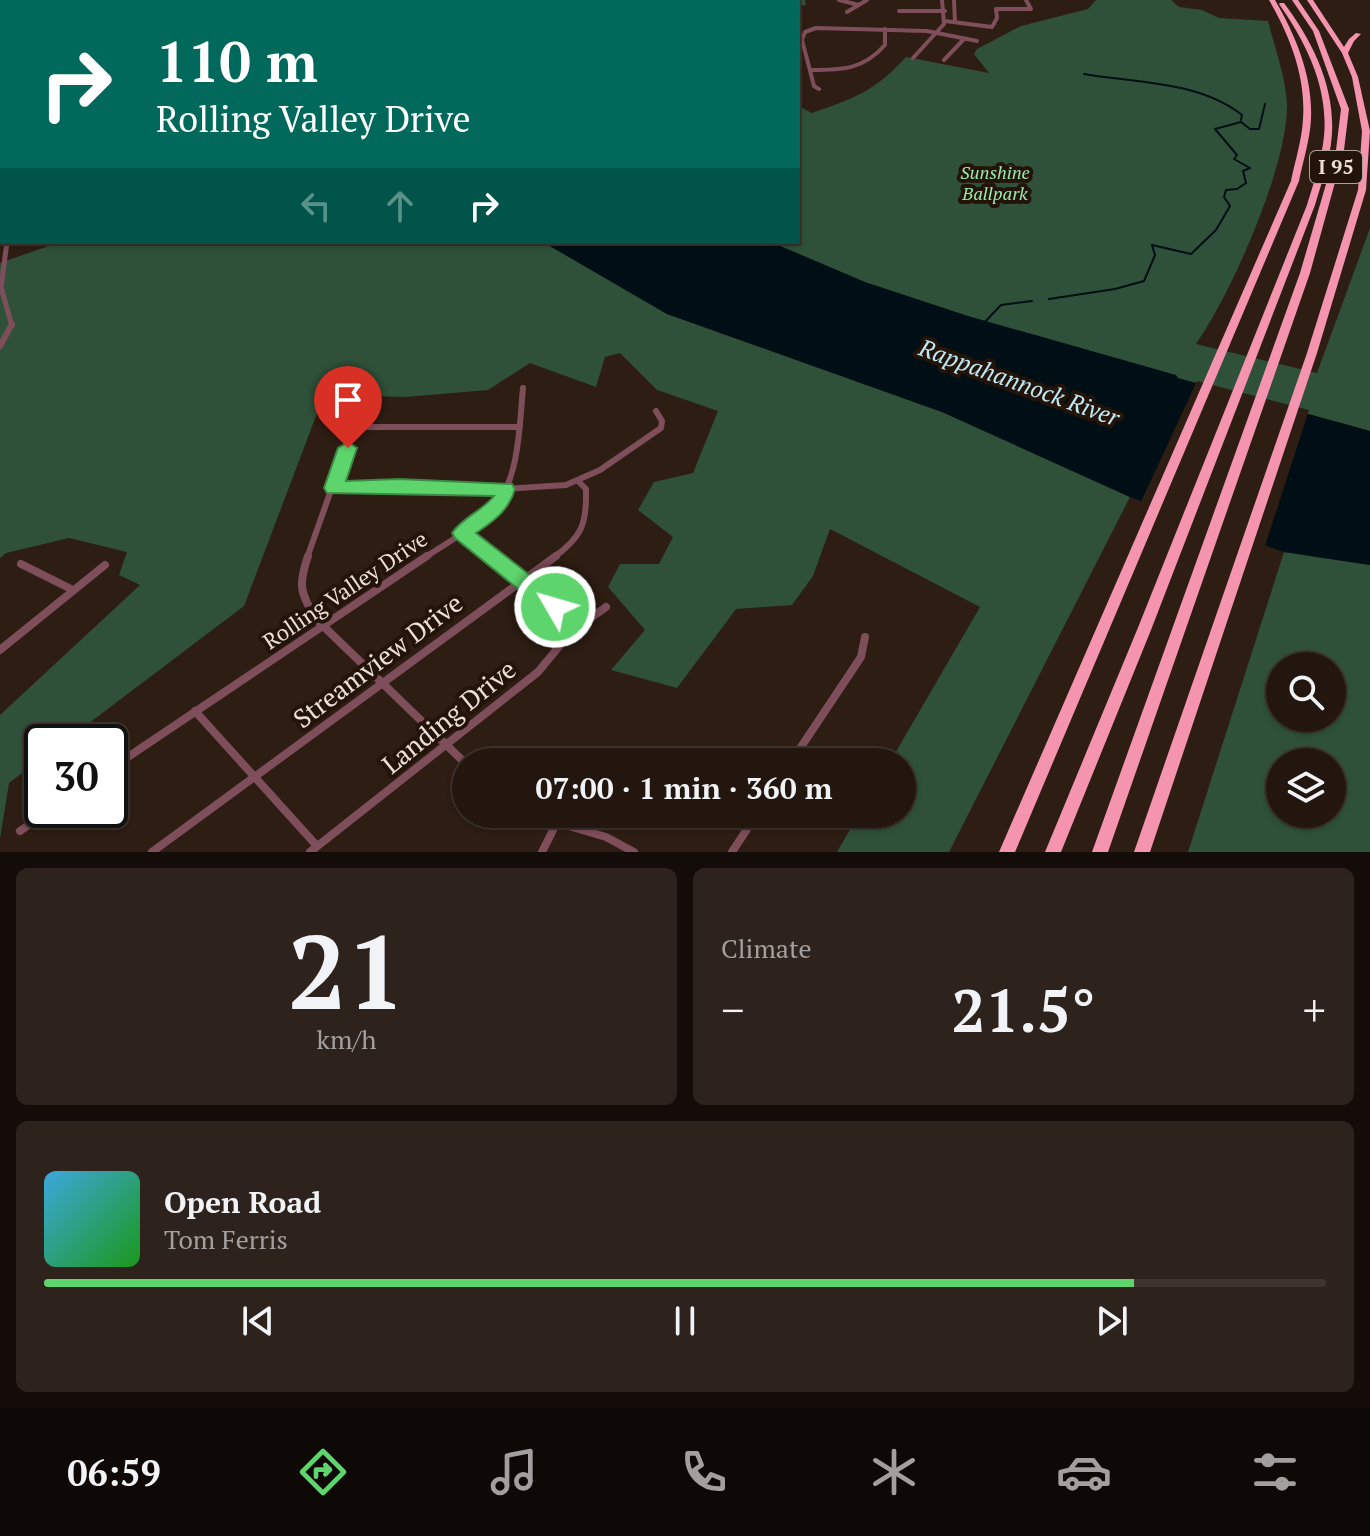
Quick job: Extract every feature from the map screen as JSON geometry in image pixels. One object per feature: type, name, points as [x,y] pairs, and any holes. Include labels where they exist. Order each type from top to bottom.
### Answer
[{"type":"highway","points":[[1266,0],[1290,33]]},
{"type":"highway","name":"I 95","points":[[1007,852],[1295,181],[1307,118],[1304,83],[1290,33],[1272,0]]},
{"type":"highway","name":"I 95","points":[[1053,852],[1311,205],[1328,139],[1328,110],[1316,61],[1305,37],[1279,0]]},
{"type":"highway","name":"I 95","points":[[1100,852],[1282,339],[1326,207],[1340,150],[1345,109],[1316,31],[1295,0]]},
{"type":"highway","name":"I 95","points":[[1142,852],[1212,654],[1312,353],[1362,190],[1367,152],[1359,93],[1345,53],[1310,0]]},
{"type":"highway","points":[[1345,53],[1358,34]]},
{"type":"street","points":[[839,0],[859,5]]},
{"type":"street","points":[[847,12],[867,0]]},
{"type":"street","points":[[913,58],[945,21],[942,0]]},
{"type":"street","points":[[954,0],[955,22]]},
{"type":"street","points":[[945,21],[992,27],[997,18],[996,9],[1030,9],[1026,0]]},
{"type":"street","points":[[899,11],[945,11]]},
{"type":"street","points":[[819,89],[814,86],[802,37],[809,30],[827,27],[885,29],[937,33],[977,41]]},
{"type":"street","points":[[810,70],[851,70],[865,65],[885,45],[885,29]]},
{"type":"street","points":[[944,60],[964,39]]},
{"type":"street","points":[[0,346],[10,334],[14,320],[1,287],[7,244]]},
{"type":"street","name":"Rolling Valley Drive","points":[[128,757],[488,515],[502,500],[520,427],[523,388]]},
{"type":"street","points":[[364,397],[300,579],[309,609],[323,627],[452,750]]},
{"type":"street","points":[[334,488],[555,487],[578,481],[661,428],[662,421],[656,411]]},
{"type":"street","points":[[355,427],[520,427]]},
{"type":"street","name":"Streamview Drive","points":[[152,852],[572,544],[587,518],[586,489],[578,481]]},
{"type":"street","points":[[462,533],[579,627]]},
{"type":"street","points":[[21,564],[73,590]]},
{"type":"street","points":[[0,650],[105,565]]},
{"type":"street","name":"Landing Drive","points":[[313,849],[538,672],[579,627],[606,607]]},
{"type":"street","points":[[800,748],[861,657],[865,637]]},
{"type":"street","points":[[195,711],[313,849]]},
{"type":"street","points":[[20,831],[24,828]]},
{"type":"street","points":[[542,852],[554,828]]},
{"type":"street","points":[[571,828],[606,837],[634,852]]},
{"type":"street","points":[[732,852],[748,828]]},
{"type":"green space","name":"Sunshine Ballpark","points":[[1096,0],[1171,0],[1179,7],[1202,10],[1219,18],[1268,21],[1286,94],[1285,131],[1255,229],[1225,294],[1196,344],[1317,373],[1370,228],[1370,431],[982,324],[881,290],[767,244],[800,244],[800,107],[812,113],[852,98],[874,86],[906,57],[989,73],[974,54],[977,49],[1021,26],[1088,9]]},
{"type":"green space","points":[[54,244],[546,244],[667,314],[942,412],[1130,497],[949,852],[837,852],[851,828],[916,828],[916,748],[898,748],[980,607],[830,529],[813,576],[792,605],[736,609],[677,688],[611,670],[645,630],[608,587],[620,564],[659,564],[673,537],[638,510],[654,482],[693,473],[718,411],[657,390],[620,353],[605,357],[596,387],[530,363],[488,390],[406,397],[324,395],[244,606],[88,724],[24,724],[24,772],[9,783],[0,839],[0,715],[140,585],[119,575],[127,552],[69,538],[6,553],[0,558],[0,263]]},
{"type":"green space","points":[[1284,552],[1370,565],[1370,852],[1188,852]]},
{"type":"water","name":"Rappahannock River","points":[[546,244],[767,244],[880,290],[982,324],[1370,431],[1370,565],[1284,552],[1130,497],[942,412],[667,314]]},
{"type":"pier","points":[[1197,381],[1309,410],[1264,549],[1140,504]]},
{"type":"waterway","points":[[1084,74],[1187,89],[1225,104],[1242,115],[1241,120]]},
{"type":"waterway","points":[[1049,299],[1115,289],[1144,281],[1155,255],[1152,245],[1191,254],[1216,230],[1230,206],[1224,197],[1226,190],[1237,189],[1246,183],[1243,171],[1250,168],[1234,159],[1237,155],[1215,129],[1241,122],[1250,129],[1259,129],[1265,104]]},
{"type":"waterway","points":[[766,244],[912,302],[1171,378]]},
{"type":"waterway","points":[[982,325],[1001,305],[1032,301]]},
{"type":"route","points":[[348,448],[334,488],[505,489],[502,500],[488,515],[462,533],[555,607]]}]
